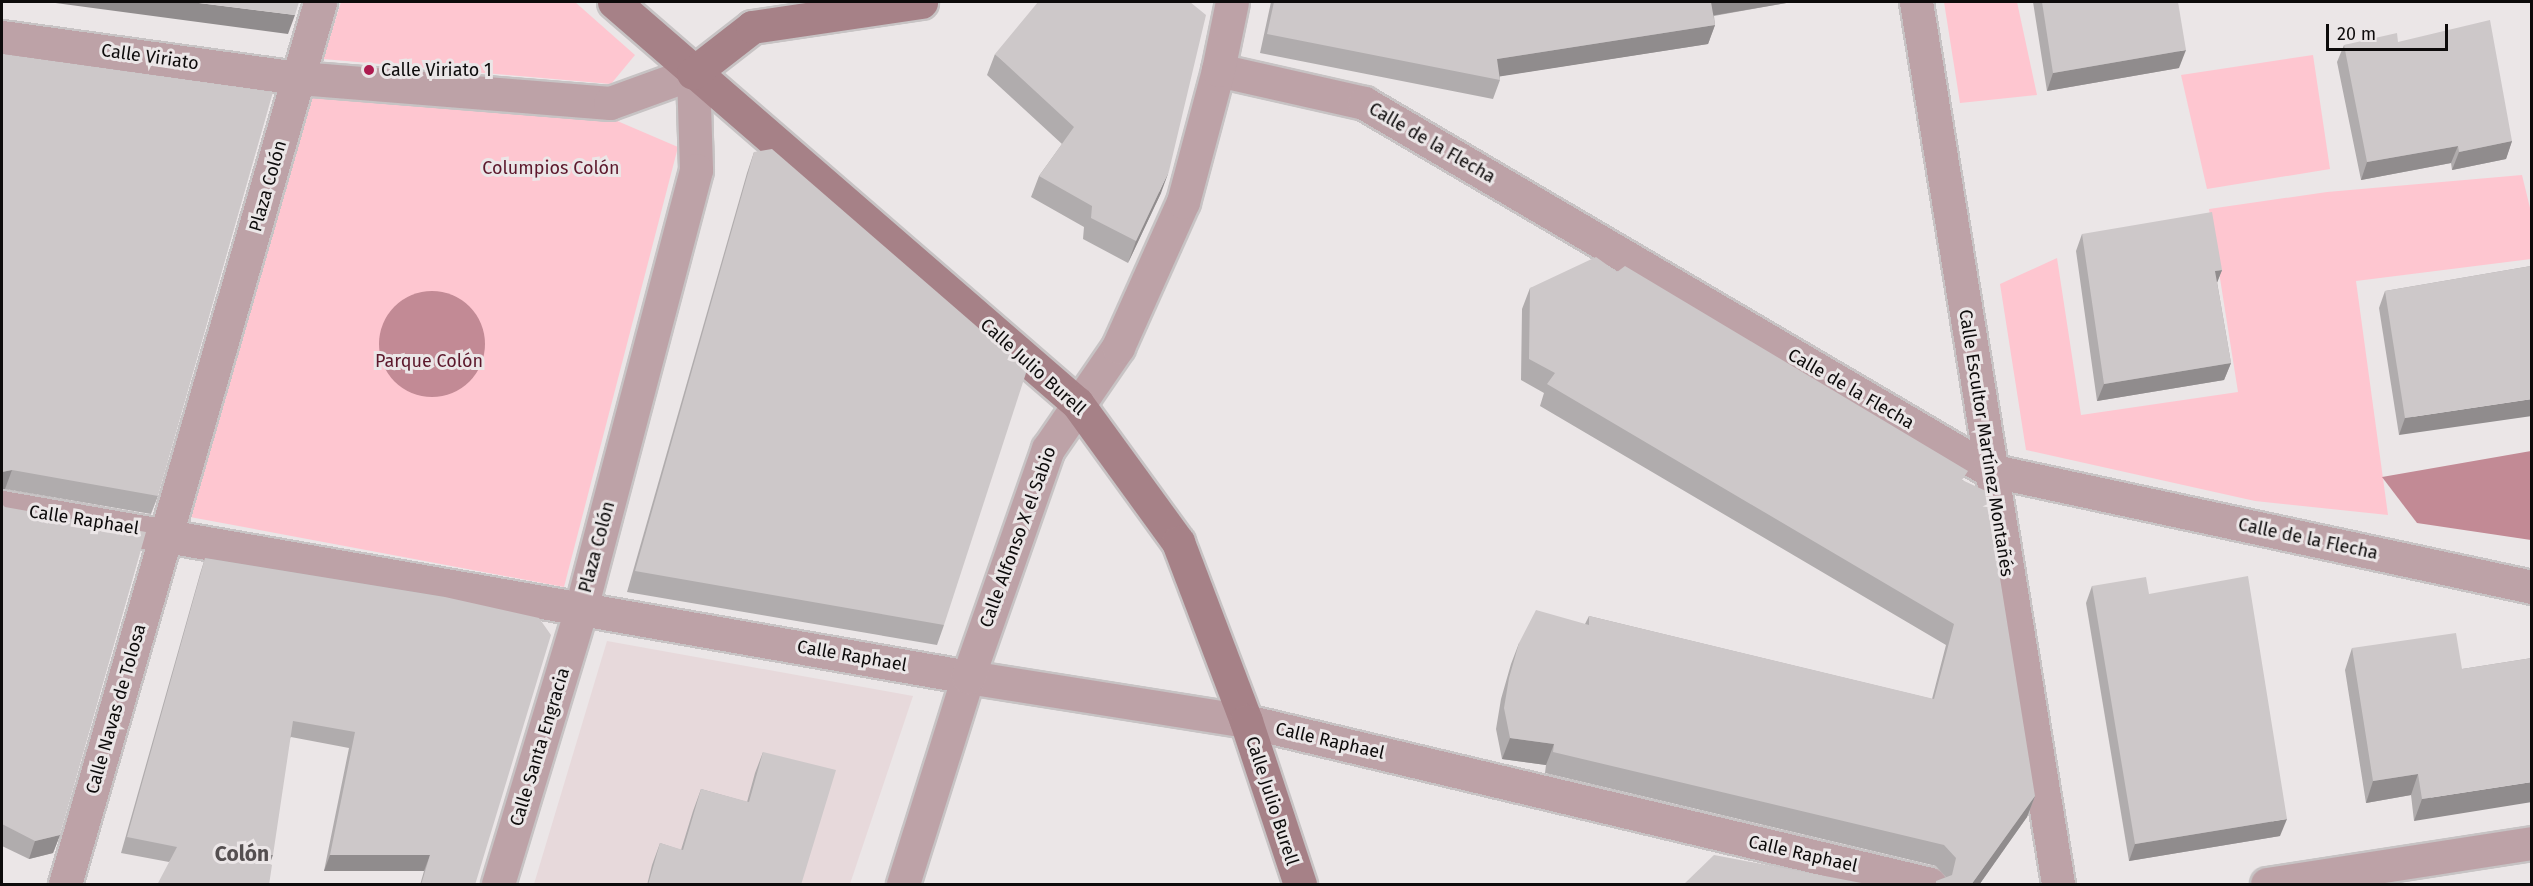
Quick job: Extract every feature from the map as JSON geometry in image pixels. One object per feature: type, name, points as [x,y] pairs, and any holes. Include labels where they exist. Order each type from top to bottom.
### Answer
[{"type":"main road","name":"Calle Julio Burell","points":[[614,2],[693,73],[1077,403],[1178,542],[1246,721],[1300,885]]},
{"type":"main road","points":[[693,73],[752,27],[921,2]]},
{"type":"street","name":"Plaza Colón","points":[[320,2],[167,534],[581,609],[696,170],[693,73]]},
{"type":"street","name":"Calle Alfonso X el Sabio","points":[[903,885],[968,676],[1048,449],[1077,403],[1118,347],[1183,202],[1218,70],[1232,2]]},
{"type":"street","name":"Calle Escultor Martínez Montañés","points":[[1916,2],[1989,470],[2058,885]]},
{"type":"street","name":"Calle Viriato","points":[[2,37],[299,78]]},
{"type":"street","name":"Calle de la Flecha","points":[[1218,70],[1365,104],[1989,470],[2532,587]]},
{"type":"street","points":[[299,78],[610,103],[693,73]]},
{"type":"street","name":"Calle Raphael","points":[[2,507],[167,534]]},
{"type":"street","name":"Calle Navas de Tolosa","points":[[65,885],[167,534]]},
{"type":"street","name":"Calle Raphael","points":[[581,609],[1246,721],[1930,885]]},
{"type":"street","name":"Calle Santa Engracia","points":[[498,885],[581,609]]},
{"type":"street","points":[[2267,885],[2532,843]]},
{"type":"shaded area","points":[[432,291],[452,295],[469,307],[481,324],[485,344],[481,364],[469,381],[452,393],[432,397],[412,393],[395,381],[383,364],[379,344],[383,324],[395,307],[412,295]]},
{"type":"shaded area","points":[[2531,451],[2531,540],[2417,523],[2382,477]]},
{"type":"shaded area","points":[[607,641],[913,696],[850,884],[534,884]]},
{"type":"green space","points":[[341,2],[575,2],[635,55],[611,84],[323,59]]},
{"type":"green space","points":[[1944,2],[2017,2],[2037,95],[1960,103]]},
{"type":"green space","points":[[2313,55],[2330,169],[2207,189],[2181,75]]},
{"type":"green space","name":"Parque Colón","points":[[310,94],[615,120],[678,147],[564,587],[190,517]]},
{"type":"green space","points":[[2522,175],[2531,212],[2531,259],[2356,281],[2388,515],[2255,501],[2026,450],[2000,284],[2057,258],[2081,415],[2238,392],[2209,209],[2327,192]]},
{"type":"building","points":[[191,2],[299,2],[295,15]]},
{"type":"building","points":[[1038,2],[1190,2],[1206,15],[1169,171],[1136,241],[1091,218],[1092,206],[1039,176],[1074,127],[995,54]]},
{"type":"building","points":[[1274,2],[1711,2],[1715,25],[1497,59],[1500,80],[1267,34]]},
{"type":"building","points":[[2042,2],[2178,2],[2186,50],[2053,73]]},
{"type":"building","points":[[2490,20],[2512,141],[2459,152],[2458,146],[2367,162],[2344,45],[2397,33],[2398,42]]},
{"type":"building","points":[[2,54],[273,92],[158,496],[12,470],[2,472]]},
{"type":"building","points":[[772,149],[1027,370],[944,625],[635,571],[754,152]]},
{"type":"building","points":[[2212,212],[2222,270],[2215,271],[2231,363],[2104,384],[2082,234]]},
{"type":"building","points":[[1596,257],[1617,272],[1625,266],[1968,471],[1962,480],[1986,491],[2035,796],[1971,885],[1936,885],[1936,881],[1952,875],[1956,858],[1944,845],[1553,752],[1554,744],[1510,738],[1504,708],[1509,678],[1519,643],[1536,610],[1589,625],[1589,616],[1934,699],[1954,624],[1547,384],[1555,373],[1529,359],[1530,288]]},
{"type":"building","points":[[2531,266],[2532,399],[2405,418],[2385,291]]},
{"type":"building","points":[[2,504],[5,507],[146,532],[60,835],[35,841],[2,824]]},
{"type":"building","points":[[205,558],[445,597],[539,618],[551,635],[475,885],[421,885],[430,855],[330,855],[355,732],[293,721],[273,855],[252,855],[272,865],[269,885],[157,885],[177,847],[127,837]]},
{"type":"building","points":[[2248,576],[2287,819],[2135,844],[2092,586],[2146,577],[2149,594]]},
{"type":"building","points":[[2456,633],[2462,669],[2532,658],[2532,782],[2422,799],[2418,774],[2373,781],[2352,648]]},
{"type":"building","points":[[763,752],[836,770],[801,885],[648,885],[660,843],[683,850],[701,789],[749,802]]},
{"type":"building","points":[[1714,855],[1872,885],[1683,885]]},
{"type":"place","name":"Calle Viriato 1","points":[[369,70]]},
{"type":"district","name":"Colón","points":[[242,854]]},
{"type":"park label","name":"Columpios Colón","points":[[551,168]]}]
